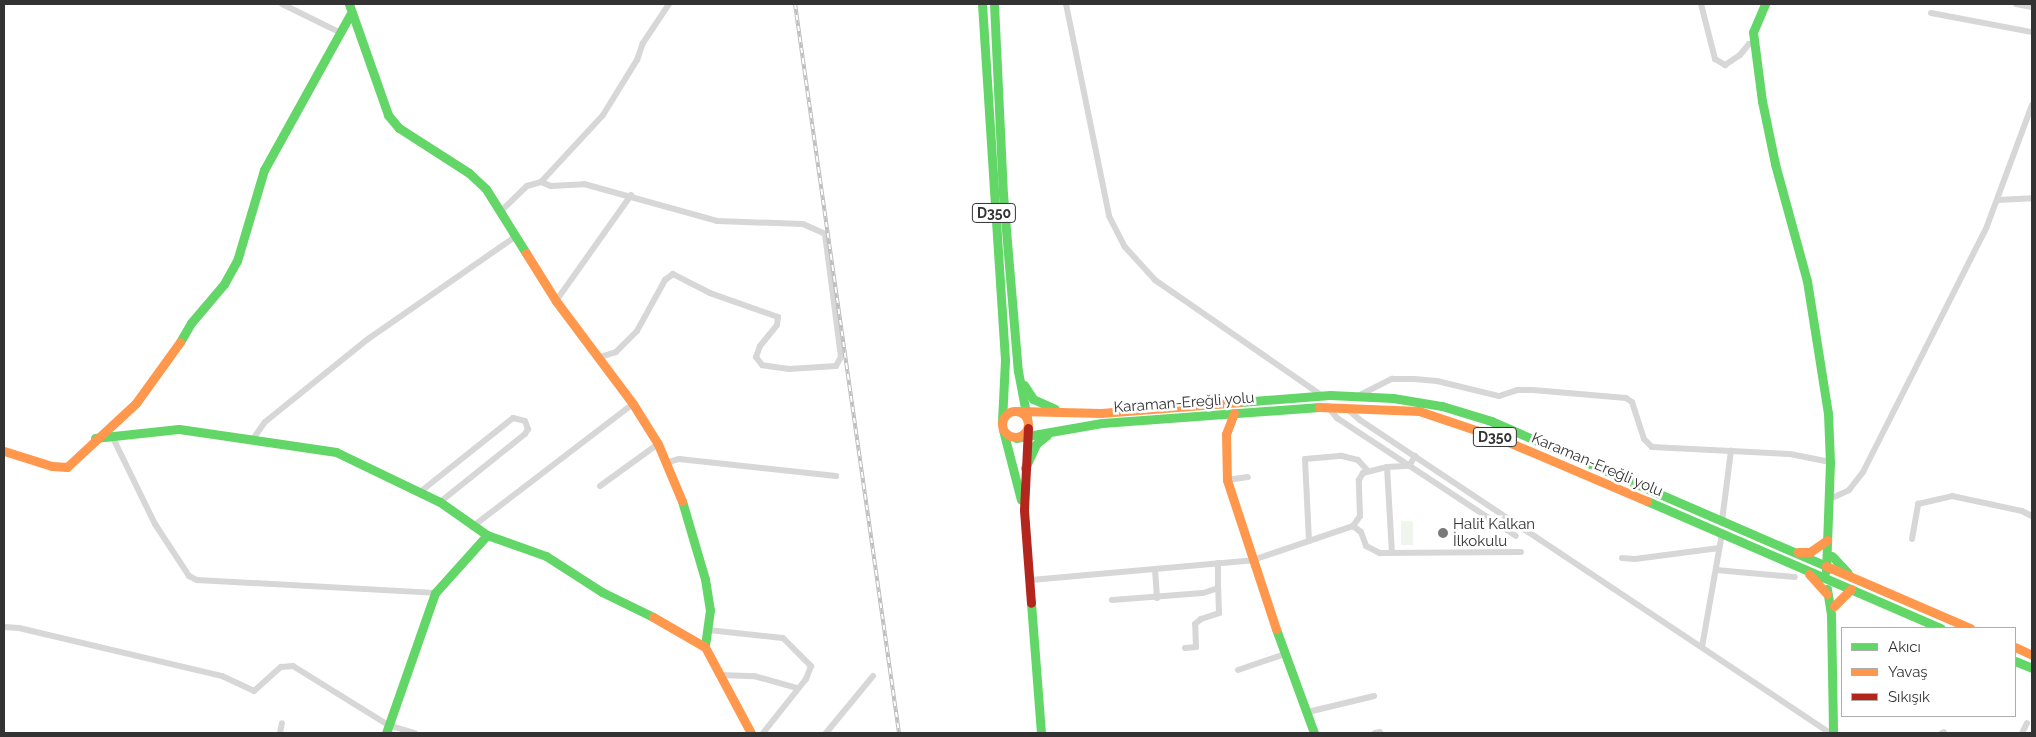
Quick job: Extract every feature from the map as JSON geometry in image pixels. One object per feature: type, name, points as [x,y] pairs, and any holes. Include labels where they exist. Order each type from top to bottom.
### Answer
[{"type":"main road","points":[[349,4],[350,14],[388,115],[399,128],[469,172],[486,189],[556,301],[633,404],[658,444],[680,495],[705,579],[710,610],[705,647]]},
{"type":"main road","name":"D350","points":[[982,4],[1005,360],[1002,426]]},
{"type":"main road","name":"D350","points":[[994,4],[1003,194],[1018,371],[1033,399],[1053,409],[1076,414]]},
{"type":"main road","points":[[1765,4],[1753,32],[1753,44],[1775,164],[1807,281],[1823,366],[1830,462],[1827,540],[1834,606],[1831,615]]},
{"type":"main road","points":[[4,451],[52,466],[67,467],[77,461],[95,438],[136,403],[166,365],[200,310],[224,284],[236,261],[264,170],[350,14]]},
{"type":"main road","points":[[1018,371],[1027,438],[1024,510],[1042,733]]},
{"type":"main road","name":"Karaman-Ereğli yolu","points":[[1076,414],[1322,396],[1393,398],[1442,406],[1491,421],[1968,627]]},
{"type":"main road","name":"Karaman-Ereğli yolu","points":[[1016,438],[1027,438],[1057,430],[1102,423],[1327,406],[1419,411],[1459,422],[1939,627]]},
{"type":"main road","points":[[1024,510],[1002,426],[1008,413],[1025,418],[1076,414]]},
{"type":"main road","points":[[1234,413],[1226,434],[1227,480],[1285,654],[1308,712],[1314,733]]},
{"type":"main road","points":[[1002,426],[1016,438],[1023,435],[1025,418]]},
{"type":"main road","points":[[95,438],[113,438],[179,429],[329,450],[440,502],[472,527],[487,535],[546,556],[602,592],[677,628],[705,647],[751,733]]},
{"type":"main road","points":[[1025,468],[1036,444],[1044,436],[1057,430]]},
{"type":"main road","points":[[387,729],[434,593],[487,535]]},
{"type":"main road","points":[[1792,551],[1810,552],[1827,540]]},
{"type":"main road","points":[[1827,540],[1832,556],[1852,578]]},
{"type":"main road","points":[[1829,567],[1832,556]]},
{"type":"main road","points":[[1802,568],[1827,594]]},
{"type":"main road","points":[[1830,580],[1827,594],[1831,615],[1831,733]]},
{"type":"main road","points":[[1834,606],[1852,589]]},
{"type":"main road","points":[[2016,647],[2032,655]]},
{"type":"main road","points":[[2016,661],[2032,668]]},
{"type":"street","points":[[282,4],[341,33]]},
{"type":"street","points":[[501,211],[527,186],[541,182],[603,115],[637,60],[643,43],[669,4]]},
{"type":"street","points":[[1066,4],[1109,216],[1125,247],[1155,280],[1322,396]]},
{"type":"street","points":[[1701,4],[1715,59],[1725,65],[1736,59],[1748,44],[1753,44]]},
{"type":"street","points":[[2016,4],[2032,7]]},
{"type":"street","points":[[1930,13],[2032,32]]},
{"type":"street","points":[[1830,499],[1849,490],[1863,472],[1970,262],[1998,200],[2032,105]]},
{"type":"street","points":[[541,182],[551,186],[584,184],[717,221],[803,224],[825,234],[842,357],[836,366],[789,369],[762,365],[756,357],[760,346],[777,325],[778,317],[710,293],[673,274],[665,280],[636,332],[616,352],[597,358]]},
{"type":"street","points":[[556,301],[631,196]]},
{"type":"street","points":[[1998,200],[2032,198]]},
{"type":"street","points":[[253,439],[265,422],[368,339],[516,236]]},
{"type":"street","points":[[1356,396],[1392,379],[1414,379],[1437,381],[1479,394],[1499,396],[1533,390],[1626,398],[1632,402],[1644,439],[1652,447],[1790,454],[1830,462]]},
{"type":"street","points":[[472,527],[633,404]]},
{"type":"street","points":[[1327,406],[1337,418],[1516,536]]},
{"type":"street","points":[[1344,406],[1360,420],[1831,733]]},
{"type":"street","points":[[420,492],[513,418],[525,421],[528,429],[526,434],[440,502]]},
{"type":"street","points":[[113,438],[155,524],[189,576],[197,580],[434,593]]},
{"type":"street","points":[[600,486],[658,444]]},
{"type":"street","points":[[1722,521],[1731,451]]},
{"type":"street","points":[[1309,541],[1305,459],[1342,456],[1358,460],[1367,470]]},
{"type":"street","points":[[1409,466],[1415,456]]},
{"type":"street","points":[[665,463],[679,459],[836,476]]},
{"type":"street","points":[[1031,580],[1253,560],[1353,526],[1360,516],[1359,480],[1367,470],[1409,466]]},
{"type":"street","points":[[1387,467],[1392,553]]},
{"type":"street","points":[[1227,480],[1248,477]]},
{"type":"street","points":[[1912,539],[1918,504],[1952,496],[2022,510],[2032,516]]},
{"type":"street","points":[[1353,526],[1361,532],[1371,551],[1392,553],[1521,552]]},
{"type":"street","points":[[1702,647],[1722,534]]},
{"type":"street","points":[[1622,558],[1635,559],[1720,548]]},
{"type":"street","points":[[1184,648],[1196,647],[1195,624],[1219,613],[1218,563]]},
{"type":"street","points":[[1155,569],[1156,598]]},
{"type":"street","points":[[1716,570],[1795,577]]},
{"type":"street","points":[[1112,600],[1203,594],[1218,588]]},
{"type":"street","points":[[4,627],[222,676],[254,691],[281,667],[293,666],[387,729],[414,733]]},
{"type":"street","points":[[708,630],[782,638],[811,666],[806,679],[763,733]]},
{"type":"street","points":[[1238,670],[1285,654]]},
{"type":"street","points":[[720,675],[754,676],[797,688]]},
{"type":"street","points":[[826,733],[873,676]]},
{"type":"street","points":[[1308,712],[1374,696]]},
{"type":"street","points":[[280,733],[282,723]]},
{"type":"street","points":[[2022,733],[2027,723]]},
{"type":"shaded area","points":[[1401,521],[1413,521],[1413,545],[1401,545]]},
{"type":"railway","points":[[795,4],[899,733]]},
{"type":"traffic: fast","points":[[349,4],[388,115],[399,128],[469,173],[486,189],[526,253]]},
{"type":"traffic: fast","points":[[982,4],[1005,360],[1002,422]]},
{"type":"traffic: fast","points":[[994,4],[1003,194],[1018,371],[1027,418]]},
{"type":"traffic: fast","points":[[1765,4],[1753,32],[1762,101],[1775,164],[1807,281],[1828,413],[1830,462],[1826,571]]},
{"type":"traffic: fast","points":[[180,342],[191,323],[224,284],[237,261],[264,170],[350,15]]},
{"type":"traffic: fast","points":[[1024,385],[1033,399],[1055,409]]},
{"type":"traffic: fast","points":[[1241,402],[1330,395],[1393,398],[1442,406],[1491,421],[1826,566]]},
{"type":"traffic: fast","points":[[1016,438],[1102,423],[1319,407]]},
{"type":"traffic: fast","points":[[95,438],[179,429],[336,452],[440,502],[487,535],[546,556],[602,592],[653,617]]},
{"type":"traffic: fast","points":[[1003,430],[1021,500]]},
{"type":"traffic: fast","points":[[1025,468],[1036,444],[1047,435]]},
{"type":"traffic: fast","points":[[682,501],[705,579],[710,610],[705,647]]},
{"type":"traffic: fast","points":[[1647,501],[1939,627]]},
{"type":"traffic: fast","points":[[386,733],[435,593],[487,535]]},
{"type":"traffic: fast","points":[[1832,556],[1848,573]]},
{"type":"traffic: fast","points":[[1827,589],[1831,615],[1833,733]]},
{"type":"traffic: fast","points":[[1031,603],[1041,733]]},
{"type":"traffic: fast","points":[[1276,629],[1314,733]]},
{"type":"traffic: fast","points":[[2016,661],[2032,668]]},
{"type":"traffic: slow","points":[[526,253],[556,301],[633,404],[658,444],[682,501]]},
{"type":"traffic: slow","points":[[4,451],[52,466],[67,467],[136,403],[180,342]]},
{"type":"traffic: slow","points":[[1019,411],[1101,413],[1241,402]]},
{"type":"traffic: slow","points":[[1319,407],[1419,411],[1499,438],[1647,501]]},
{"type":"traffic: slow","points":[[1015,411],[1024,415],[1028,424],[1024,433],[1015,437],[1006,433],[1002,424],[1006,415],[1015,411]]},
{"type":"traffic: slow","points":[[1234,413],[1226,434],[1227,480],[1276,629]]},
{"type":"traffic: slow","points":[[1798,552],[1810,552],[1827,540]]},
{"type":"traffic: slow","points":[[1826,566],[1968,627]]},
{"type":"traffic: slow","points":[[1809,574],[1827,594]]},
{"type":"traffic: slow","points":[[1834,606],[1851,589]]},
{"type":"traffic: slow","points":[[653,617],[705,647],[751,733]]},
{"type":"traffic: slow","points":[[2016,647],[2032,655]]},
{"type":"traffic: jam","points":[[1028,428],[1024,510],[1031,603]]},
{"type":"place","name":"Halit Kalkan İlkokulu","points":[[1443,533]]}]
